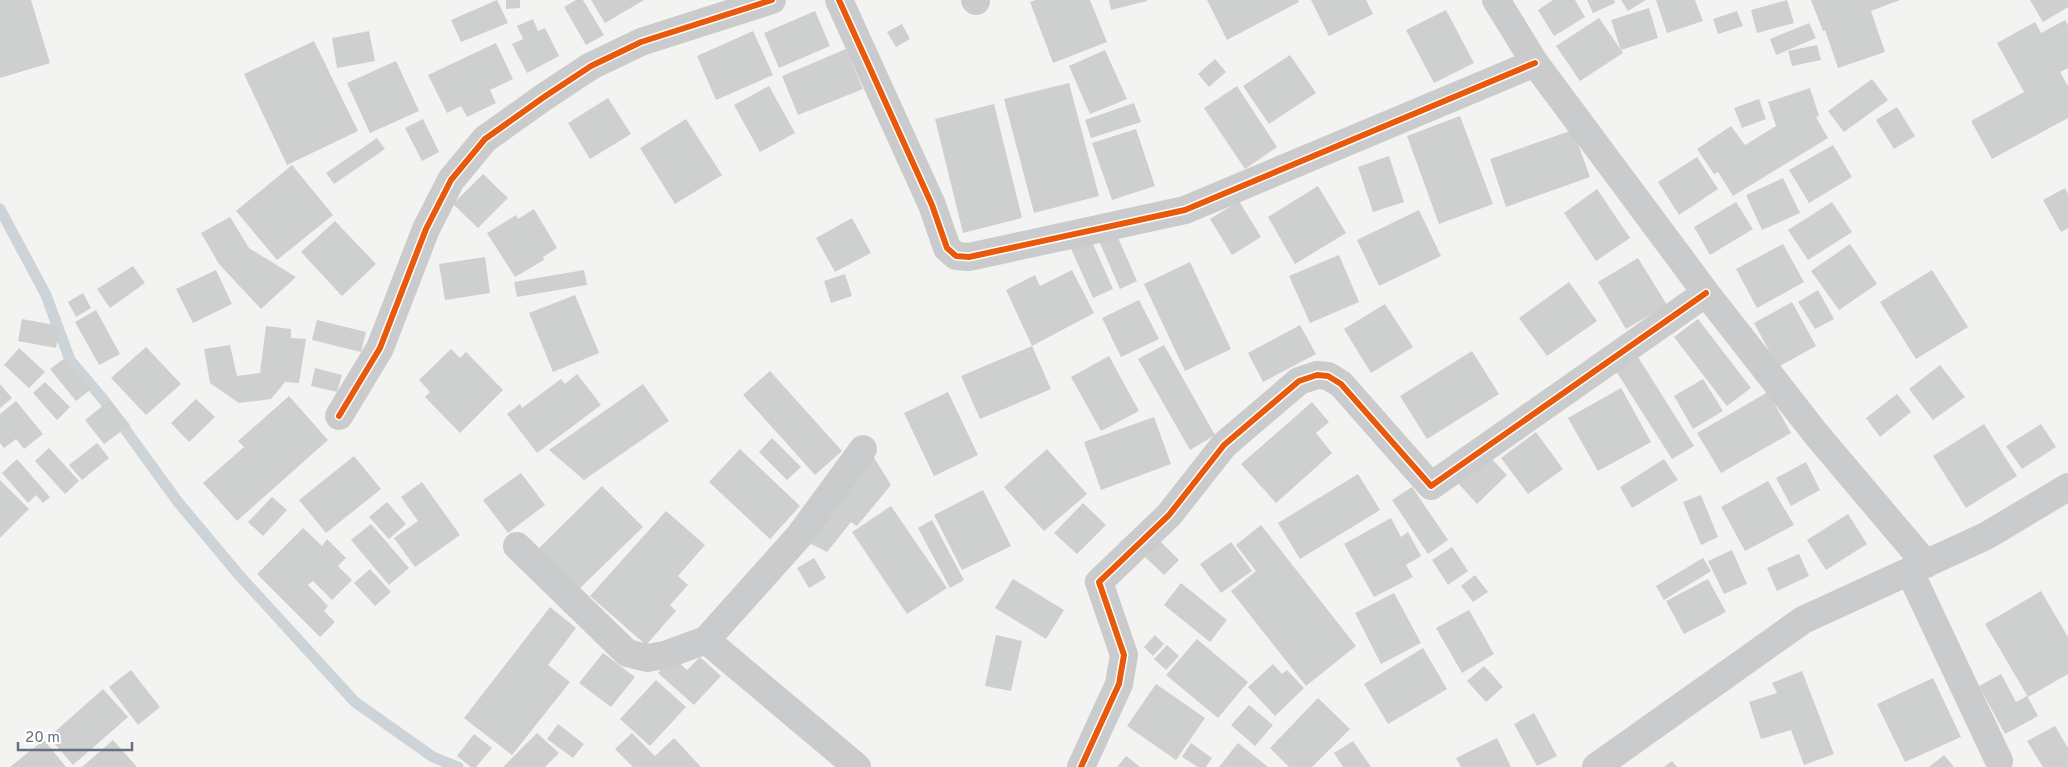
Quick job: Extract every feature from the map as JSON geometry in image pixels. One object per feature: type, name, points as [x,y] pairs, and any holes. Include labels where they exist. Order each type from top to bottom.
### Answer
[{"type":"street","points":[[339,416],[380,348],[426,229],[452,180],[485,139],[591,66],[641,42],[772,0]]},
{"type":"street","points":[[839,0],[932,205],[947,248],[956,256],[969,257],[1185,210],[1535,63]]},
{"type":"street","points":[[1496,0],[1535,63],[1706,293],[1918,568],[1999,761]]},
{"type":"street","points":[[1081,767],[1119,684],[1124,654],[1099,582],[1169,515],[1224,445],[1299,381],[1317,375],[1328,376],[1340,384],[1430,486],[1706,293]]},
{"type":"street","points":[[517,546],[627,653],[647,658],[666,655],[706,640],[800,535],[863,449]]},
{"type":"street","points":[[1596,767],[1803,620],[1986,536],[2068,487]]},
{"type":"street","points":[[706,640],[857,767]]},
{"type":"building","points":[[0,0],[31,0],[50,63],[0,78]]},
{"type":"building","points":[[497,0],[508,23],[461,42],[451,20]]},
{"type":"building","points":[[506,0],[520,0],[520,8],[506,9]]},
{"type":"building","points":[[576,0],[583,0],[604,35],[586,45],[564,7]]},
{"type":"building","points":[[591,0],[644,0],[605,23]]},
{"type":"building","points":[[1036,0],[1090,0],[1107,42],[1053,63],[1030,2]]},
{"type":"building","points":[[1109,0],[1147,0],[1147,1],[1111,10]]},
{"type":"building","points":[[1207,0],[1298,0],[1299,2],[1227,40]]},
{"type":"building","points":[[1311,0],[1366,0],[1373,14],[1329,36]]},
{"type":"building","points":[[1553,0],[1575,0],[1585,17],[1554,36],[1538,10]]},
{"type":"building","points":[[1587,0],[1614,0],[1615,3],[1593,13]]},
{"type":"building","points":[[1621,0],[1646,0],[1628,11]]},
{"type":"building","points":[[1656,0],[1695,0],[1703,21],[1667,33]]},
{"type":"building","points":[[1787,0],[1794,23],[1757,33],[1751,10]]},
{"type":"building","points":[[1811,0],[1900,0],[1871,11],[1885,52],[1838,68],[1825,30],[1823,31]]},
{"type":"building","points":[[2030,0],[2068,0],[2068,7],[2043,22]]},
{"type":"building","points":[[1649,8],[1658,38],[1621,50],[1611,20]]},
{"type":"building","points":[[1446,10],[1474,63],[1434,83],[1406,30]]},
{"type":"building","points":[[815,11],[830,46],[779,68],[764,33]]},
{"type":"building","points":[[1737,11],[1743,26],[1718,34],[1713,19]]},
{"type":"building","points":[[1599,18],[1623,53],[1580,81],[1556,46]]},
{"type":"building","points":[[533,19],[538,31],[545,28],[559,56],[527,73],[512,44],[523,39],[517,26]]},
{"type":"building","points":[[2065,20],[2068,25],[2068,68],[2060,72],[2068,86],[2068,118],[1992,159],[1971,121],[2024,92],[1997,43],[2035,22],[2041,33]]},
{"type":"building","points":[[1809,23],[1816,38],[1776,55],[1770,39]]},
{"type":"building","points":[[902,24],[910,39],[896,47],[887,32]]},
{"type":"building","points":[[369,31],[375,61],[337,68],[332,38]]},
{"type":"building","points":[[753,31],[773,75],[716,100],[697,56]]},
{"type":"building","points":[[314,41],[358,131],[287,165],[244,74]]},
{"type":"building","points":[[496,43],[513,79],[490,90],[496,103],[467,117],[461,106],[447,113],[428,75]]},
{"type":"building","points":[[1817,45],[1821,60],[1792,66],[1788,51]]},
{"type":"building","points":[[846,49],[863,89],[798,115],[782,76]]},
{"type":"building","points":[[1105,50],[1127,99],[1090,114],[1069,66]]},
{"type":"building","points":[[1290,55],[1316,93],[1269,124],[1243,86]]},
{"type":"building","points":[[1215,59],[1226,72],[1209,87],[1198,74]]},
{"type":"building","points":[[396,61],[419,111],[370,133],[347,83]]},
{"type":"building","points":[[1872,79],[1888,100],[1844,132],[1828,111]]},
{"type":"building","points":[[1069,83],[1099,196],[1034,213],[1004,99]]},
{"type":"building","points":[[769,86],[795,133],[760,152],[734,105]]},
{"type":"building","points":[[1237,86],[1277,147],[1245,169],[1204,108]]},
{"type":"building","points":[[1810,88],[1819,116],[1816,117],[1828,138],[1733,196],[1718,172],[1714,174],[1697,149],[1731,126],[1745,145],[1776,126],[1768,102]]},
{"type":"building","points":[[608,98],[631,134],[590,159],[568,123]]},
{"type":"building","points":[[1759,99],[1766,119],[1742,128],[1734,108]]},
{"type":"building","points":[[1134,103],[1141,122],[1091,138],[1085,120]]},
{"type":"building","points":[[994,104],[1022,218],[963,233],[935,119]]},
{"type":"building","points":[[1897,107],[1915,136],[1894,149],[1876,120]]},
{"type":"building","points":[[1460,116],[1493,204],[1439,224],[1407,136]]},
{"type":"building","points":[[423,119],[439,152],[422,161],[405,128]]},
{"type":"building","points":[[686,119],[722,175],[675,204],[640,148]]},
{"type":"building","points":[[1136,129],[1155,186],[1112,200],[1092,143]]},
{"type":"building","points":[[1573,130],[1590,177],[1506,207],[1490,159]]},
{"type":"building","points":[[377,138],[385,149],[334,184],[326,173]]},
{"type":"building","points":[[1833,145],[1852,177],[1809,203],[1789,170]]},
{"type":"building","points":[[1389,156],[1404,202],[1373,212],[1358,167]]},
{"type":"building","points":[[1697,157],[1718,189],[1679,215],[1658,182]]},
{"type":"building","points":[[292,165],[333,215],[277,260],[236,211]]},
{"type":"building","points":[[483,174],[508,198],[478,228],[453,204]]},
{"type":"building","points":[[1783,178],[1800,213],[1762,230],[1746,195]]},
{"type":"building","points":[[1318,186],[1346,233],[1295,264],[1268,217]]},
{"type":"building","points":[[2065,188],[2068,194],[2068,228],[2061,232],[2043,200]]},
{"type":"building","points":[[1597,189],[1630,238],[1596,261],[1564,213]]},
{"type":"building","points":[[1239,201],[1261,237],[1232,255],[1210,219]]},
{"type":"building","points":[[1736,202],[1753,229],[1710,255],[1694,227]]},
{"type":"building","points":[[1832,202],[1852,232],[1808,260],[1788,230]]},
{"type":"building","points":[[534,209],[557,248],[543,257],[544,260],[515,277],[487,233],[516,215],[518,219]]},
{"type":"building","points":[[1419,210],[1441,256],[1379,286],[1357,240]]},
{"type":"building","points":[[230,217],[249,248],[296,277],[261,309],[219,264],[201,233]]},
{"type":"building","points":[[852,218],[871,253],[835,272],[816,238]]},
{"type":"building","points":[[335,221],[376,264],[342,296],[301,252]]},
{"type":"building","points":[[1116,233],[1137,281],[1120,289],[1099,241]]},
{"type":"building","points":[[1089,235],[1113,289],[1093,298],[1069,244]]},
{"type":"building","points":[[1783,244],[1804,282],[1757,308],[1736,269]]},
{"type":"building","points":[[1850,244],[1877,284],[1839,310],[1811,271]]},
{"type":"building","points":[[1339,255],[1359,302],[1310,323],[1289,276]]},
{"type":"building","points":[[485,257],[490,293],[445,300],[439,264]]},
{"type":"building","points":[[1638,258],[1667,305],[1626,329],[1598,282]]},
{"type":"building","points":[[1190,262],[1231,349],[1185,371],[1144,284]]},
{"type":"building","points":[[133,266],[145,283],[110,308],[97,289]]},
{"type":"building","points":[[216,270],[232,304],[193,323],[176,289]]},
{"type":"building","points":[[584,270],[587,285],[517,297],[514,282]]},
{"type":"building","points":[[1072,270],[1094,313],[1032,346],[1006,290],[1035,275],[1040,286]]},
{"type":"building","points":[[1932,270],[1968,327],[1916,359],[1880,302]]},
{"type":"building","points":[[845,274],[852,296],[831,303],[824,281]]},
{"type":"building","points":[[1569,282],[1597,321],[1547,356],[1519,318]]},
{"type":"building","points":[[1818,290],[1834,319],[1815,329],[1798,302]]},
{"type":"building","points":[[83,293],[91,308],[76,317],[68,302]]},
{"type":"building","points":[[575,295],[599,353],[553,372],[529,313]]},
{"type":"building","points":[[1139,300],[1159,339],[1121,357],[1102,318]]},
{"type":"building","points":[[1792,302],[1816,346],[1778,367],[1754,323]]},
{"type":"building","points":[[1385,304],[1413,347],[1371,373],[1344,329]]},
{"type":"building","points":[[96,310],[120,354],[99,365],[75,322]]},
{"type":"building","points":[[22,319],[60,326],[56,348],[18,341]]},
{"type":"building","points":[[1698,319],[1751,388],[1727,406],[1674,337]]},
{"type":"building","points":[[317,320],[366,332],[361,352],[312,340]]},
{"type":"building","points":[[1300,325],[1316,354],[1263,382],[1248,353]]},
{"type":"building","points":[[266,326],[291,329],[291,338],[306,339],[299,383],[285,382],[271,399],[239,403],[210,383],[204,349],[230,345],[237,376],[260,373]]},
{"type":"building","points":[[1164,345],[1215,435],[1190,450],[1138,359]]},
{"type":"building","points":[[1032,346],[1051,389],[980,419],[961,376]]},
{"type":"building","points":[[146,347],[181,384],[146,415],[111,378]]},
{"type":"building","points":[[19,348],[45,372],[29,388],[4,365]]},
{"type":"building","points":[[451,349],[460,358],[466,352],[503,390],[460,433],[425,397],[430,392],[419,380]]},
{"type":"building","points":[[1472,351],[1499,394],[1427,439],[1400,396]]},
{"type":"building","points":[[1109,356],[1139,411],[1101,431],[1071,377]]},
{"type":"building","points":[[1638,357],[1694,446],[1672,459],[1616,371]]},
{"type":"building","points":[[65,358],[90,390],[76,401],[50,369]]},
{"type":"building","points":[[1940,365],[1965,397],[1933,420],[1909,389]]},
{"type":"building","points":[[315,368],[342,375],[337,392],[311,386]]},
{"type":"building","points":[[770,371],[842,451],[815,475],[743,395]]},
{"type":"building","points":[[577,374],[601,405],[537,453],[507,414],[520,404],[522,408],[561,379],[565,384]]},
{"type":"building","points":[[1703,379],[1723,411],[1693,429],[1674,396]]},
{"type":"building","points":[[45,382],[70,407],[57,420],[33,393]]},
{"type":"building","points":[[0,384],[12,398],[0,408]]},
{"type":"building","points":[[643,384],[669,421],[584,480],[549,450]]},
{"type":"building","points":[[1621,388],[1651,442],[1598,471],[1568,418]]},
{"type":"building","points":[[948,392],[978,455],[934,476],[904,413]]},
{"type":"building","points":[[1768,392],[1791,433],[1721,473],[1697,433]]},
{"type":"building","points":[[1897,394],[1911,412],[1880,437],[1866,418]]},
{"type":"building","points":[[289,396],[328,440],[237,521],[203,483],[244,447],[238,441]]},
{"type":"building","points":[[196,399],[215,417],[189,442],[171,423]]},
{"type":"building","points":[[110,400],[130,425],[104,444],[85,420]]},
{"type":"building","points":[[16,401],[43,434],[24,449],[16,439],[4,448],[0,443],[0,414]]},
{"type":"building","points":[[1312,402],[1329,422],[1316,433],[1332,453],[1276,503],[1241,464]]},
{"type":"building","points":[[1154,417],[1171,464],[1101,490],[1084,442]]},
{"type":"building","points":[[1984,424],[2017,476],[1966,508],[1933,456]]},
{"type":"building","points":[[2041,424],[2056,447],[2022,469],[2006,446]]},
{"type":"building","points":[[1536,432],[1563,469],[1528,494],[1501,458]]},
{"type":"building","points":[[772,438],[801,467],[787,480],[759,452]]},
{"type":"building","points":[[97,443],[109,458],[82,480],[69,465]]},
{"type":"building","points":[[49,448],[79,481],[65,494],[35,461]]},
{"type":"building","points":[[868,448],[891,485],[857,526],[851,522],[827,552],[805,541]]},
{"type":"building","points":[[740,449],[800,506],[770,539],[709,482]]},
{"type":"building","points":[[1047,449],[1087,494],[1044,531],[1004,487]]},
{"type":"building","points":[[1488,455],[1507,475],[1477,504],[1457,482]]},
{"type":"building","points":[[354,456],[381,489],[326,533],[299,500]]},
{"type":"building","points":[[17,459],[50,497],[43,503],[36,495],[28,503],[2,473]]},
{"type":"building","points":[[1664,459],[1678,480],[1632,508],[1620,487]]},
{"type":"building","points":[[1806,462],[1820,490],[1791,506],[1776,478]]},
{"type":"building","points":[[521,473],[545,505],[508,533],[483,500]]},
{"type":"building","points":[[1358,474],[1380,510],[1300,559],[1278,523]]},
{"type":"building","points":[[0,480],[29,509],[0,538]]},
{"type":"building","points":[[1768,481],[1794,525],[1745,551],[1721,507]]},
{"type":"building","points":[[422,482],[460,535],[415,567],[394,538],[418,521],[401,497]]},
{"type":"building","points":[[602,486],[643,527],[576,592],[536,551]]},
{"type":"building","points":[[1412,487],[1448,540],[1428,554],[1392,500]]},
{"type":"building","points":[[983,490],[1011,546],[962,570],[934,515]]},
{"type":"building","points":[[1701,495],[1718,537],[1701,545],[1683,502]]},
{"type":"building","points":[[272,497],[287,510],[263,536],[248,522]]},
{"type":"building","points":[[387,502],[406,524],[389,539],[369,517]]},
{"type":"building","points":[[1083,503],[1106,525],[1077,554],[1054,533]]},
{"type":"building","points":[[891,506],[947,588],[907,614],[852,532]]},
{"type":"building","points":[[666,511],[705,545],[678,576],[688,585],[670,605],[676,611],[646,645],[590,596]]},
{"type":"building","points":[[1848,514],[1867,544],[1826,570],[1807,540]]},
{"type":"building","points":[[1391,518],[1401,537],[1408,532],[1421,556],[1406,565],[1413,577],[1374,597],[1344,544]]},
{"type":"building","points":[[932,520],[964,580],[950,588],[918,528]]},
{"type":"building","points":[[371,524],[409,568],[389,585],[351,540]]},
{"type":"building","points":[[1261,525],[1356,646],[1306,686],[1231,591],[1256,571],[1236,545]]},
{"type":"building","points":[[303,528],[322,546],[327,539],[346,558],[338,566],[352,580],[332,600],[313,581],[308,585],[328,606],[324,611],[335,622],[320,637],[257,574]]},
{"type":"building","points":[[1158,539],[1179,560],[1164,575],[1143,555]]},
{"type":"building","points":[[1231,542],[1252,571],[1221,593],[1200,564]]},
{"type":"building","points":[[1452,547],[1468,571],[1448,585],[1432,560]]},
{"type":"building","points":[[1732,550],[1747,584],[1724,594],[1708,561]]},
{"type":"building","points":[[1799,554],[1809,576],[1777,591],[1767,568]]},
{"type":"building","points":[[814,558],[826,578],[809,588],[797,568]]},
{"type":"building","points":[[1703,558],[1711,571],[1664,600],[1656,586]]},
{"type":"building","points":[[370,569],[391,592],[375,606],[354,583]]},
{"type":"building","points":[[1475,575],[1488,592],[1473,602],[1461,586]]},
{"type":"building","points":[[1013,579],[1064,610],[1046,639],[995,608]]},
{"type":"building","points":[[1708,579],[1726,612],[1684,634],[1666,601]]},
{"type":"building","points":[[1181,583],[1227,620],[1210,642],[1164,605]]},
{"type":"building","points":[[2041,591],[2068,637],[2068,674],[2028,697],[1985,624]]},
{"type":"building","points":[[1394,593],[1421,643],[1381,664],[1355,613]]},
{"type":"building","points":[[550,607],[576,628],[548,665],[570,682],[512,755],[464,718]]},
{"type":"building","points":[[1469,610],[1494,654],[1462,673],[1436,628]]},
{"type":"building","points":[[996,635],[1022,641],[1011,691],[985,686]]},
{"type":"building","points":[[1155,635],[1164,644],[1153,656],[1144,647]]},
{"type":"building","points":[[1197,639],[1248,682],[1218,718],[1166,675]]},
{"type":"building","points":[[1167,645],[1179,656],[1166,670],[1154,659]]},
{"type":"building","points":[[1423,648],[1447,689],[1388,724],[1364,684]]},
{"type":"building","points":[[603,653],[635,677],[611,707],[579,683]]},
{"type":"building","points":[[673,657],[687,670],[700,657],[721,676],[694,705],[658,673]]},
{"type":"building","points":[[1273,664],[1282,674],[1287,670],[1304,688],[1275,716],[1248,687]]},
{"type":"building","points":[[1484,666],[1503,687],[1486,702],[1467,681]]},
{"type":"building","points":[[131,670],[160,707],[138,725],[109,687]]},
{"type":"building","points":[[1802,671],[1834,754],[1804,765],[1791,730],[1761,739],[1749,702],[1777,693],[1772,683]]},
{"type":"building","points":[[2001,674],[2016,702],[2027,696],[2038,716],[2005,734],[1979,686]]},
{"type":"building","points":[[1933,678],[1961,737],[1905,762],[1877,704]]},
{"type":"building","points":[[656,680],[686,707],[650,746],[620,719]]},
{"type":"building","points":[[1156,684],[1205,718],[1176,760],[1127,726]]},
{"type":"building","points":[[103,689],[128,717],[73,765],[49,737]]},
{"type":"building","points":[[1318,698],[1350,729],[1312,767],[1289,767],[1270,748]]},
{"type":"building","points":[[1249,705],[1273,725],[1255,746],[1231,725]]},
{"type":"building","points":[[1534,713],[1557,756],[1537,766],[1514,724]]},
{"type":"building","points":[[558,724],[584,744],[573,758],[547,739]]},
{"type":"building","points":[[2055,726],[2068,748],[2068,767],[2043,767],[2027,741]]},
{"type":"building","points":[[537,733],[559,753],[545,767],[503,767]]},
{"type":"building","points":[[632,733],[655,756],[674,738],[701,767],[633,767],[615,749]]},
{"type":"building","points":[[474,734],[492,748],[476,767],[471,767],[457,756]]},
{"type":"building","points":[[1497,738],[1511,767],[1461,767],[1456,758]]},
{"type":"building","points":[[44,740],[66,767],[10,767]]},
{"type":"building","points":[[113,740],[137,767],[82,767]]},
{"type":"building","points":[[1353,741],[1371,767],[1343,767],[1334,753]]},
{"type":"building","points":[[1191,743],[1212,758],[1206,767],[1198,767],[1182,757]]},
{"type":"building","points":[[1238,743],[1268,767],[1219,767]]},
{"type":"building","points":[[1944,755],[1954,767],[1929,767]]},
{"type":"building","points":[[1126,756],[1140,767],[1117,767]]},
{"type":"building","points":[[1672,761],[1677,767],[1664,767]]},
{"type":"waterway","points":[[0,209],[46,295],[70,360],[103,399],[178,502],[239,575],[355,702],[433,757],[458,767]]},
{"type":"cycle path","points":[[339,416],[380,348],[426,229],[451,180],[485,139],[591,66],[641,42],[772,0]]},
{"type":"cycle path","points":[[839,0],[932,205],[947,248],[956,256],[969,257],[1185,210],[1535,63]]},
{"type":"cycle path","points":[[1081,767],[1119,684],[1124,655],[1099,582],[1169,515],[1224,445],[1299,381],[1317,375],[1328,376],[1341,384],[1431,486],[1706,293]]}]
